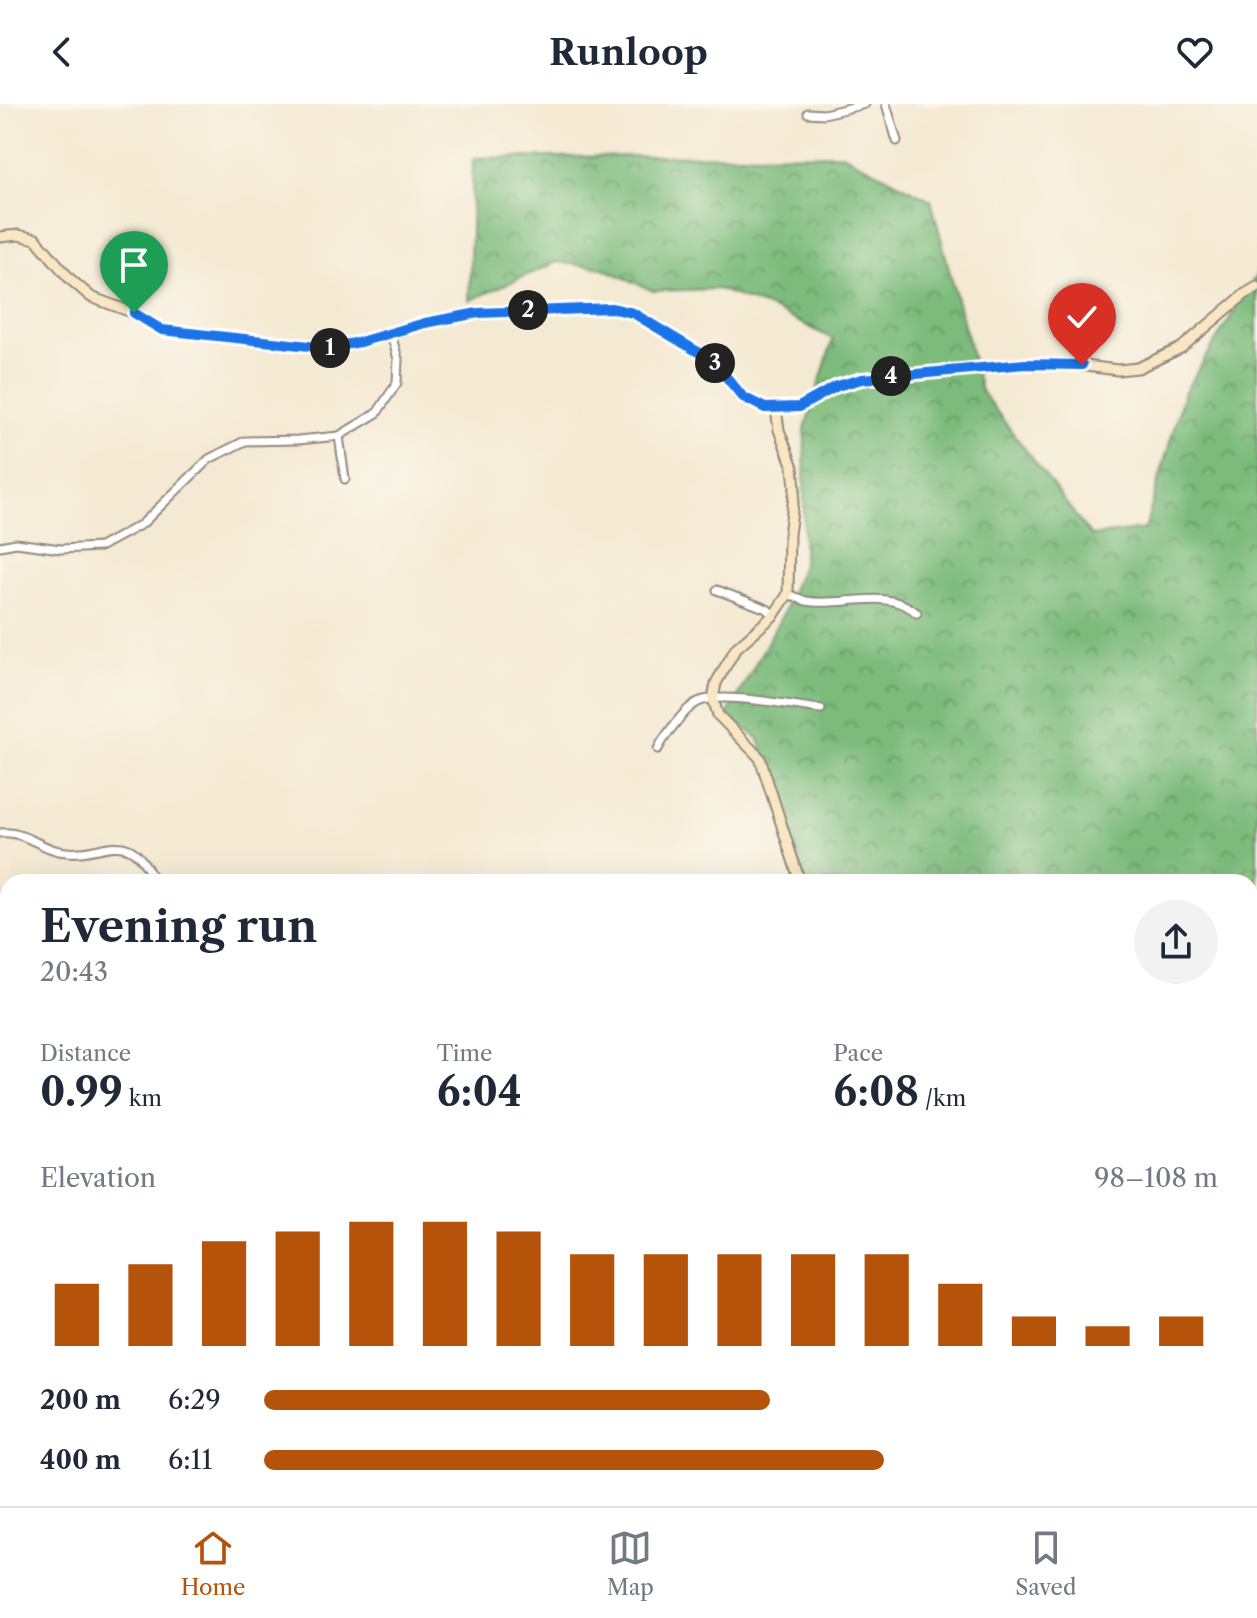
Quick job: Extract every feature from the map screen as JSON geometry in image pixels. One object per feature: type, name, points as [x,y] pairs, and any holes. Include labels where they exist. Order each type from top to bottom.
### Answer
[{"type":"street","points":[[808,113],[824,114],[865,104]]},
{"type":"street","points":[[886,104],[897,141]]},
{"type":"street","points":[[0,237],[18,235],[36,239],[70,279],[91,297],[134,313],[162,330],[328,348],[391,334],[415,325],[478,313],[611,308],[633,313],[713,361],[750,402],[776,409],[799,407],[837,386],[862,379],[1033,363],[1118,370],[1138,368],[1181,348],[1257,287]]},
{"type":"street","points":[[0,546],[16,543],[61,549],[100,547],[142,524],[209,459],[245,441],[339,436],[377,413],[397,383],[398,359],[391,334]]},
{"type":"street","points":[[776,409],[779,430],[793,467],[795,488],[789,535],[788,594],[774,615],[736,648],[716,683],[713,699],[718,715],[753,750],[765,769],[798,874]]},
{"type":"street","points":[[339,436],[345,479]]},
{"type":"street","points":[[717,590],[767,609],[774,615]]},
{"type":"street","points":[[788,594],[805,601],[878,599],[899,602],[917,613]]},
{"type":"street","points":[[658,749],[697,702],[733,698],[821,709]]},
{"type":"street","points":[[0,833],[28,837],[61,852],[124,846],[138,856],[151,874]]},
{"type":"green space","points":[[842,154],[931,200],[981,391],[1091,536],[1145,529],[1184,393],[1257,274],[1257,874],[803,874],[781,797],[758,738],[727,715],[783,614],[803,562],[805,429],[833,339],[775,310],[718,289],[653,291],[603,268],[556,262],[469,301],[473,158]]},
{"type":"route","points":[[134,313],[162,330],[328,348],[478,313],[611,308],[633,313],[713,361],[743,397],[756,405],[776,409],[799,407],[837,386],[862,379],[1025,364],[1082,365]]}]
